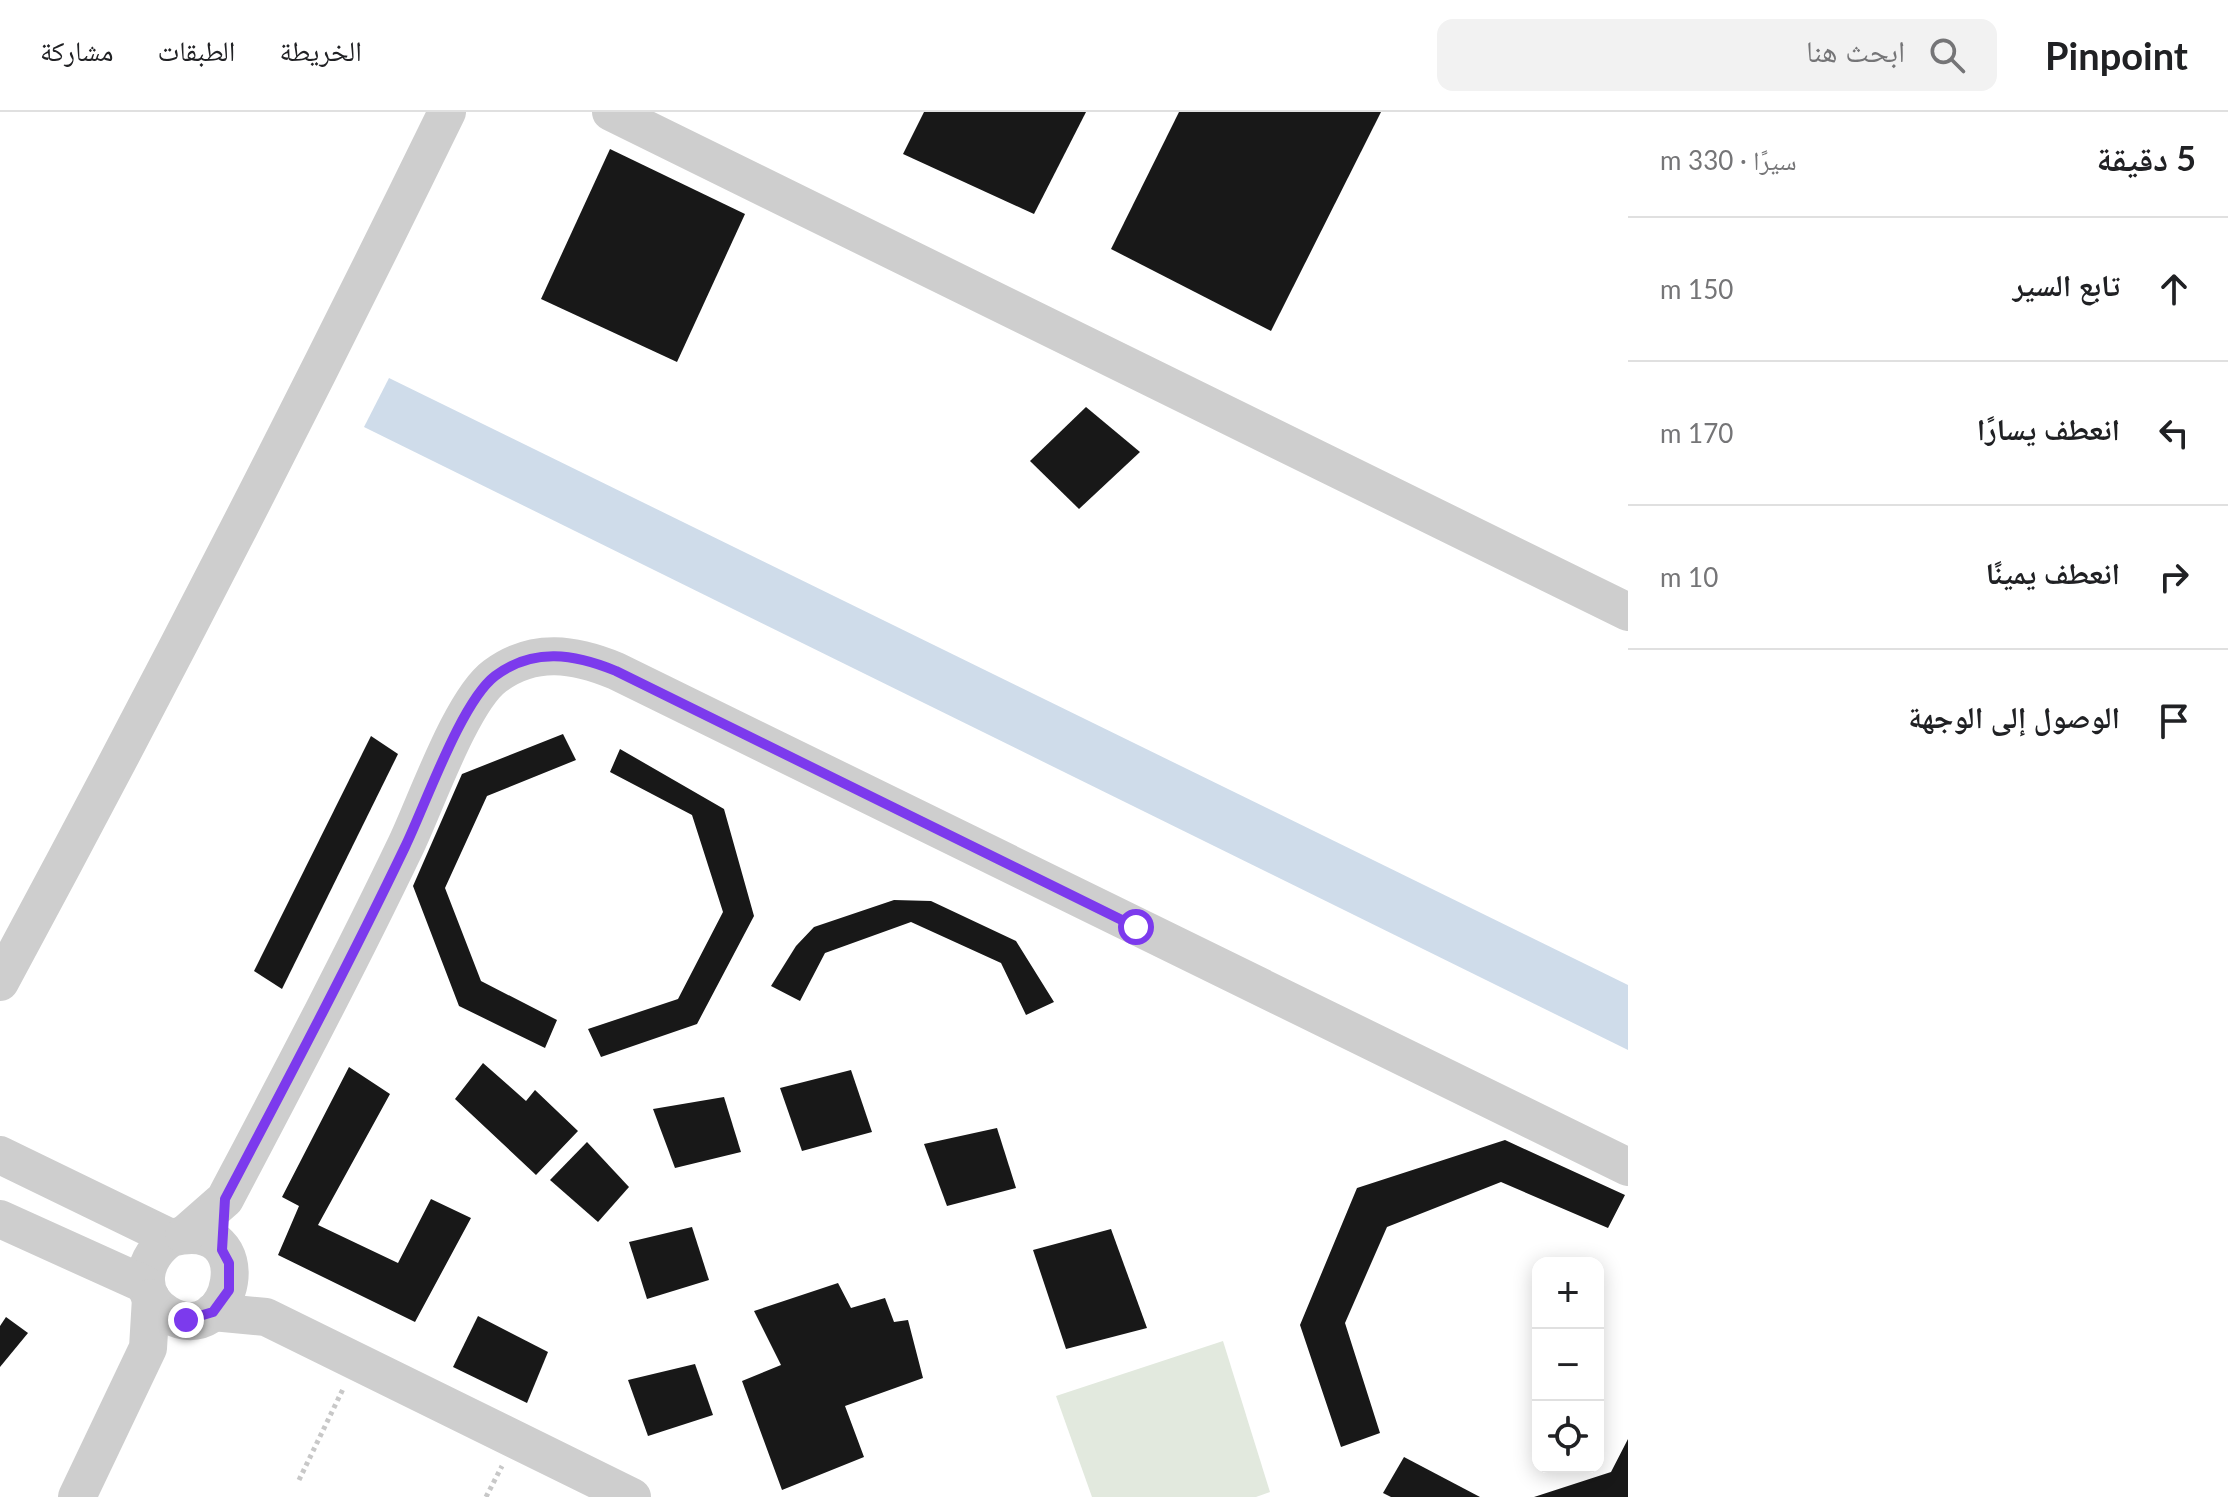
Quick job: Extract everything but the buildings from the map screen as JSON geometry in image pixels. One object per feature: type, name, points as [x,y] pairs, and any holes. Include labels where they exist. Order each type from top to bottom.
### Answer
[{"type":"street","points":[[0,982],[153,698],[342,328],[447,112]]},
{"type":"street","points":[[611,112],[1628,612]]},
{"type":"street","points":[[77,1497],[148,1348],[150,1257],[225,1199],[404,849],[468,712],[494,677],[535,656],[580,656],[616,671],[1628,1167]]},
{"type":"street","points":[[0,1155],[177,1236],[198,1235],[227,1264],[266,1317]]},
{"type":"street","points":[[148,1348],[223,1303],[227,1264],[225,1199]]},
{"type":"street","points":[[0,1219],[148,1292],[172,1317],[266,1317],[632,1497]]},
{"type":"path","points":[[299,1480],[356,1363]]},
{"type":"shaded area","points":[[1223,1341],[1270,1492],[1256,1497],[1092,1497],[1056,1396]]},
{"type":"water","points":[[389,378],[1628,985],[1628,1050],[364,427]]},
{"type":"route","points":[[186,1320],[213,1312],[223,1303],[231,1277],[229,1263],[222,1250],[225,1199],[404,849],[468,712],[494,677],[535,656],[580,656],[616,671],[1136,927]]}]
